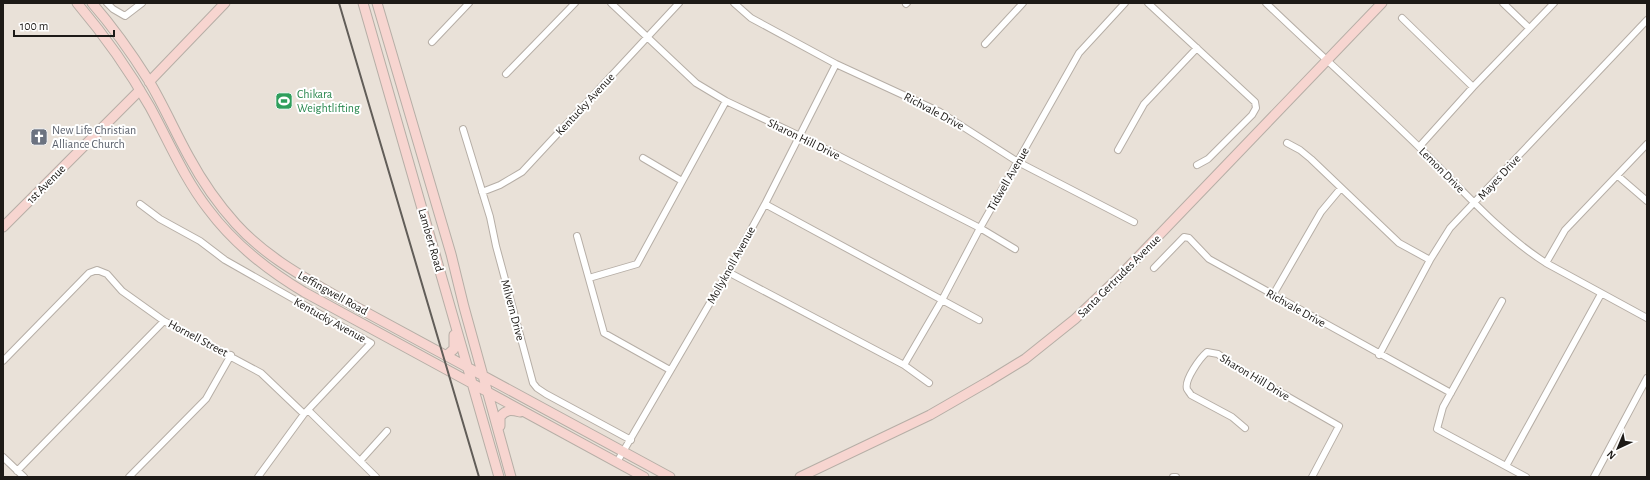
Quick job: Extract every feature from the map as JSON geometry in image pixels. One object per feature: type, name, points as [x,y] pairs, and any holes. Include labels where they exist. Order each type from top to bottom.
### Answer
[{"type":"main road","name":"Leffingwell Road","points":[[77,3],[118,56],[140,90],[196,193],[223,228],[254,258],[304,292],[644,477]]},
{"type":"main road","name":"Leffingwell Road","points":[[92,3],[127,48],[149,82],[189,157],[209,190],[237,225],[258,245],[300,276],[670,477]]},
{"type":"main road","points":[[149,82],[225,3]]},
{"type":"main road","name":"Lambert Road","points":[[363,3],[499,477]]},
{"type":"main road","name":"Lambert Road","points":[[377,3],[450,254],[511,477]]},
{"type":"main road","name":"Santa Gertrudes Avenue","points":[[800,477],[930,415],[984,385],[1025,359],[1075,319],[1115,281],[1382,3]]},
{"type":"main road","name":"1st Avenue","points":[[3,226],[140,90]]},
{"type":"main road","points":[[446,356],[454,349],[452,313]]},
{"type":"main road","points":[[504,451],[498,421],[502,414],[510,410],[532,416]]},
{"type":"street","points":[[107,3],[113,9],[125,16],[142,3]]},
{"type":"street","points":[[432,42],[469,3]]},
{"type":"street","points":[[506,74],[576,3]]},
{"type":"street","name":"Sharon Hill Drive","points":[[611,3],[696,83],[726,101],[800,136],[980,228],[1015,249]]},
{"type":"street","name":"Kentucky Avenue","points":[[482,192],[500,185],[522,172],[679,3]]},
{"type":"street","name":"Richvale Drive","points":[[734,3],[751,18],[836,64],[940,112],[1018,162],[1134,222]]},
{"type":"street","points":[[985,44],[1023,3]]},
{"type":"street","name":"Tidwell Avenue","points":[[904,366],[1079,53],[1126,3]]},
{"type":"street","points":[[1148,3],[1255,102],[1256,108],[1252,115],[1208,159],[1198,165]]},
{"type":"street","name":"Lemon Drive","points":[[1266,3],[1419,147],[1506,233],[1546,263],[1647,318]]},
{"type":"street","points":[[1503,3],[1529,28]]},
{"type":"street","points":[[1419,147],[1473,87],[1554,3]]},
{"type":"street","points":[[1402,18],[1473,87]]},
{"type":"street","name":"Mayes Drive","points":[[1380,355],[1430,260],[1450,228],[1647,20]]},
{"type":"street","points":[[1118,150],[1144,104],[1197,48]]},
{"type":"street","name":"Mollyknoll Avenue","points":[[618,462],[728,272],[765,204],[836,64]]},
{"type":"street","points":[[589,278],[637,264],[726,101]]},
{"type":"street","name":"Milvern Drive","points":[[463,129],[482,192],[533,383],[537,388],[546,394],[631,440]]},
{"type":"street","points":[[1287,143],[1300,150],[1399,244],[1430,260]]},
{"type":"street","points":[[1546,263],[1565,230],[1647,144]]},
{"type":"street","points":[[643,158],[682,181]]},
{"type":"street","points":[[1618,176],[1647,201]]},
{"type":"street","points":[[1273,295],[1321,212],[1341,188]]},
{"type":"street","name":"Kentucky Avenue","points":[[140,204],[160,219],[200,241],[225,260],[371,343],[306,412],[258,477]]},
{"type":"street","points":[[765,204],[979,320]]},
{"type":"street","points":[[577,236],[604,333],[670,370]]},
{"type":"street","name":"Richvale Drive","points":[[1154,268],[1179,241],[1184,237],[1189,238],[1209,258],[1380,355],[1451,393]]},
{"type":"street","name":"Hornell Street","points":[[3,361],[88,273],[97,270],[107,274],[122,291],[164,320],[231,355],[261,373],[306,412],[376,477]]},
{"type":"street","points":[[728,272],[904,366],[929,383]]},
{"type":"street","points":[[1506,466],[1601,294]]},
{"type":"street","points":[[1502,301],[1443,407],[1436,429],[1526,477]]},
{"type":"street","points":[[17,471],[164,320]]},
{"type":"street","name":"Sharon Hill Drive","points":[[1245,428],[1232,417],[1191,395],[1187,389],[1187,382],[1200,357],[1207,352],[1218,354],[1231,364],[1339,426],[1312,477]]},
{"type":"street","points":[[129,477],[206,399],[231,355]]},
{"type":"street","points":[[1594,477],[1647,378]]},
{"type":"street","points":[[360,461],[387,431]]},
{"type":"street","points":[[3,457],[24,477]]},
{"type":"railway","points":[[339,3],[479,477]]},
{"type":"place","name":"Chikara Weightlifting","points":[[284,101]]},
{"type":"place","name":"New Life Christian Alliance Church","points":[[39,137]]}]
